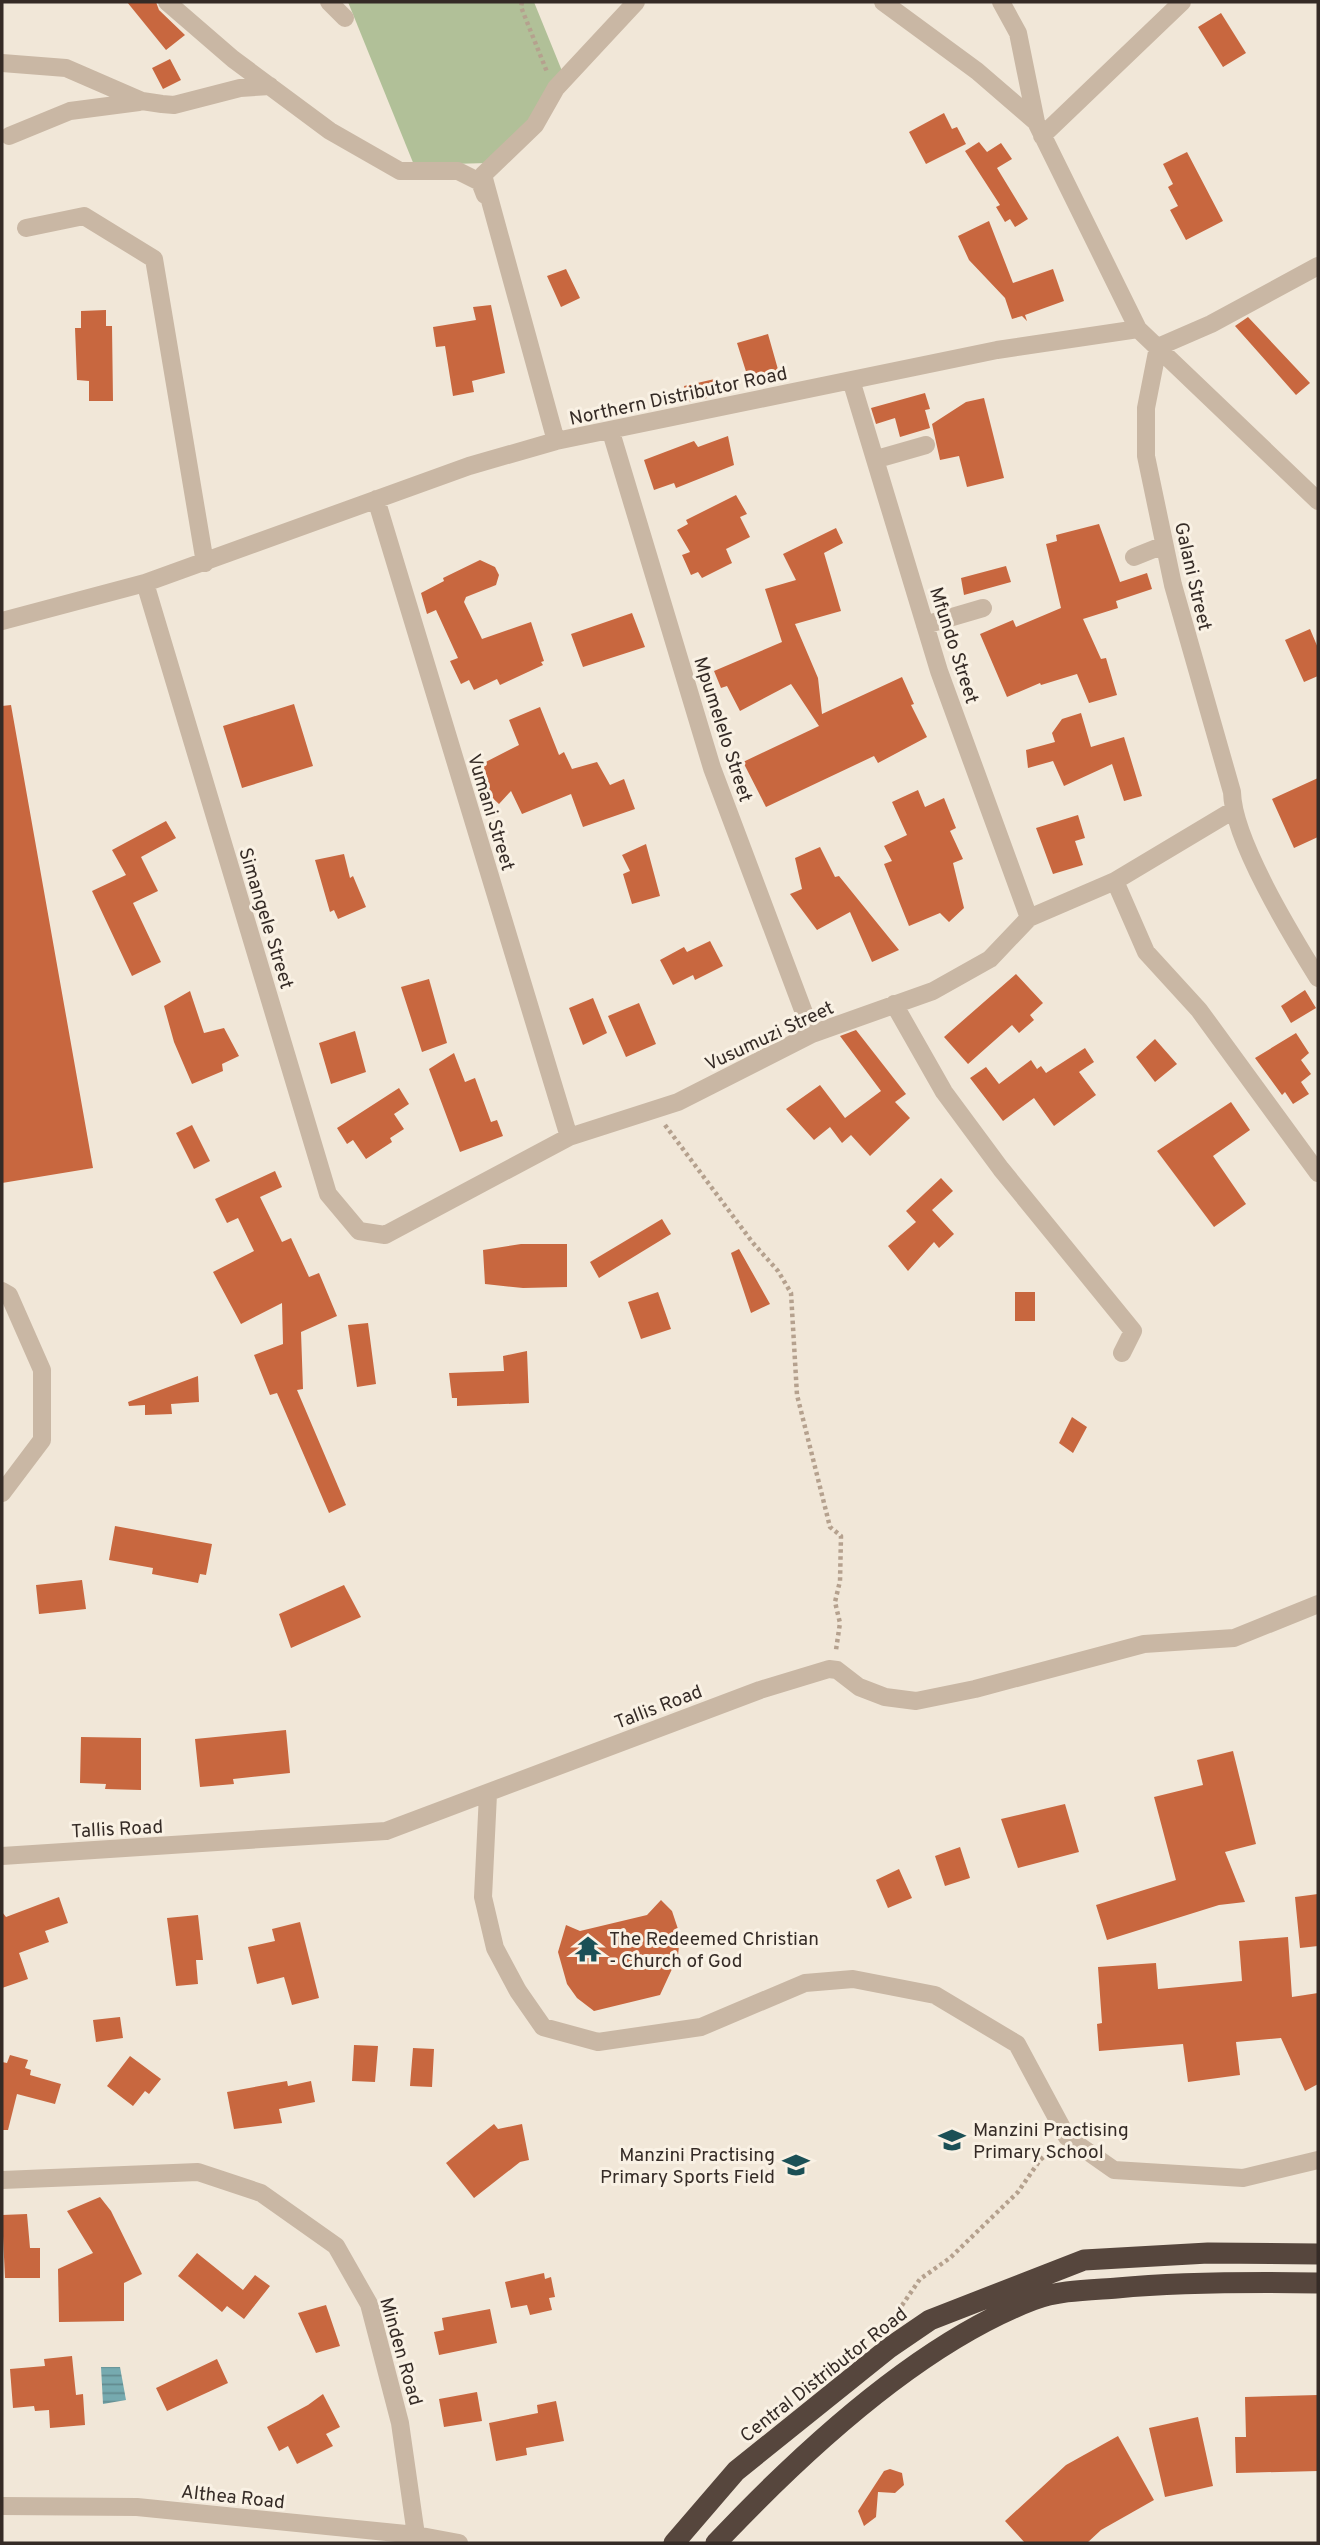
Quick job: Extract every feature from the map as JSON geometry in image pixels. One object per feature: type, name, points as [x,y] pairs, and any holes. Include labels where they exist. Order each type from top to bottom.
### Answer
[{"type":"highway","name":"Central Distributor Road","points":[[674,2543],[736,2471],[868,2364],[930,2320],[1084,2260],[1208,2253],[1318,2255]]},
{"type":"highway","points":[[716,2543],[817,2445],[893,2382],[939,2350],[1035,2300],[1079,2291],[1140,2286],[1318,2283]]},
{"type":"street","points":[[167,2],[330,131],[400,171],[458,171],[480,182],[494,214]]},
{"type":"street","points":[[329,2],[345,18]]},
{"type":"street","points":[[556,441],[483,175],[535,125],[556,88],[636,2]]},
{"type":"street","points":[[883,2],[977,71],[1039,129]]},
{"type":"street","points":[[1001,2],[1018,33],[1039,129],[1138,329],[1318,501]]},
{"type":"street","points":[[1039,129],[1182,2]]},
{"type":"street","points":[[2,63],[66,68],[142,101]]},
{"type":"street","points":[[9,136],[70,111],[142,101],[174,105],[240,88],[270,86]]},
{"type":"street","points":[[26,228],[84,216],[154,259],[173,389],[197,504],[205,563]]},
{"type":"street","points":[[1158,348],[1211,324],[1318,266]]},
{"type":"street","name":"Northern Distributor Road","points":[[2,621],[145,583],[469,466],[556,441],[611,432],[997,350],[1138,329]]},
{"type":"street","name":"Galani Street","points":[[1158,348],[1146,408],[1146,456],[1164,544],[1207,714],[1232,792],[1232,811],[1276,906],[1318,978]]},
{"type":"street","name":"Mfundo Street","points":[[851,380],[925,625],[1029,918]]},
{"type":"street","name":"Mpumelelo Street","points":[[611,432],[712,768],[812,1034]]},
{"type":"street","points":[[877,459],[926,444]]},
{"type":"street","name":"Vumani Street","points":[[376,499],[569,1137]]},
{"type":"street","points":[[1134,557],[1164,544]]},
{"type":"street","name":"Simangele Street","points":[[145,583],[328,1194],[359,1231],[385,1235]]},
{"type":"street","points":[[925,625],[982,608]]},
{"type":"street","name":"Vusumuzi Street","points":[[385,1235],[569,1137],[678,1102],[812,1034],[933,991],[990,959],[1029,918],[1115,881],[1232,811]]},
{"type":"street","points":[[1115,881],[1146,952],[1199,1010],[1318,1173]]},
{"type":"street","points":[[894,1004],[952,1103],[1009,1179],[1133,1331],[1122,1353]]},
{"type":"street","points":[[2,1291],[9,1295],[42,1370],[42,1440],[2,1493]]},
{"type":"street","points":[[829,1669],[837,1670],[859,1687],[872,1692],[916,1701],[975,1689],[1144,1644],[1234,1638],[1318,1604]]},
{"type":"street","name":"Tallis Road","points":[[2,1856],[386,1831],[760,1690],[829,1669]]},
{"type":"street","points":[[488,1794],[483,1897],[495,1948],[518,1991],[543,2027],[598,2042],[701,2027],[804,1983],[853,1979],[935,1995],[1017,2044],[1067,2137],[1114,2170],[1243,2178],[1318,2160]]},
{"type":"street","name":"Minden Road","points":[[2,2180],[198,2172],[261,2193],[336,2246],[369,2304],[400,2423],[416,2535]]},
{"type":"street","name":"Althea Road","points":[[2,2506],[137,2507],[416,2535],[459,2543]]},
{"type":"path","points":[[522,2],[521,7],[543,63],[556,88]]},
{"type":"path","points":[[656,1109],[667,1129],[753,1243],[778,1270],[791,1293],[797,1395],[830,1527],[841,1536],[840,1581],[835,1602],[840,1623],[829,1669]]},
{"type":"path","points":[[889,2324],[920,2279],[950,2258],[1018,2192],[1040,2160],[1067,2137]]},
{"type":"green space","points":[[348,2],[534,2],[562,71],[521,136],[488,163],[414,165]]},
{"type":"water","points":[[101,2367],[120,2367],[126,2400],[103,2404]]},
{"type":"building","points":[[127,2],[156,2],[159,10],[185,35],[166,50]]},
{"type":"building","points":[[1221,13],[1246,53],[1223,67],[1198,27]]},
{"type":"building","points":[[170,59],[181,80],[163,89],[152,68]]},
{"type":"building","points":[[944,113],[952,129],[957,127],[966,144],[926,164],[909,132]]},
{"type":"building","points":[[979,142],[987,152],[1001,143],[1012,159],[997,168],[1028,219],[1015,227],[1010,219],[1005,222],[996,207],[1000,205],[965,151]]},
{"type":"building","points":[[1187,152],[1223,221],[1186,240],[1170,210],[1178,206],[1168,187],[1173,184],[1163,164]]},
{"type":"building","points":[[989,221],[1013,283],[1053,269],[1064,301],[1025,315],[1027,321],[1022,316],[1012,319],[1005,298],[969,260],[958,236]]},
{"type":"building","points":[[566,269],[580,298],[561,307],[547,276]]},
{"type":"building","points":[[491,305],[505,373],[472,381],[474,392],[453,396],[445,346],[436,347],[433,327],[476,320],[473,307]]},
{"type":"building","points":[[106,310],[106,326],[112,326],[113,401],[89,401],[89,381],[77,380],[75,328],[81,328],[81,311]]},
{"type":"building","points":[[1248,317],[1310,383],[1296,395],[1235,326]]},
{"type":"building","points":[[768,334],[779,373],[749,381],[737,343]]},
{"type":"building","points":[[719,378],[722,395],[687,402],[684,386]]},
{"type":"building","points":[[925,393],[930,409],[925,410],[930,428],[900,437],[895,418],[876,424],[871,408]]},
{"type":"building","points":[[984,398],[1004,478],[967,487],[959,456],[940,460],[932,424],[966,402]]},
{"type":"building","points":[[728,436],[734,465],[676,488],[674,483],[654,490],[644,460],[694,441],[698,447]]},
{"type":"building","points":[[736,495],[747,514],[740,517],[750,537],[726,549],[732,563],[702,578],[698,572],[691,575],[682,555],[690,552],[677,530],[688,524],[686,520]]},
{"type":"building","points":[[1099,524],[1120,582],[1147,573],[1152,589],[1116,601],[1118,608],[1083,619],[1101,659],[1106,658],[1117,695],[1089,703],[1077,674],[1041,685],[1040,683],[1007,697],[980,634],[1013,620],[1016,627],[1061,608],[1046,544],[1057,541],[1056,535]]},
{"type":"building","points":[[836,528],[843,543],[824,553],[841,611],[795,624],[818,678],[822,714],[902,677],[914,704],[911,705],[927,737],[878,763],[874,756],[766,807],[743,762],[819,726],[791,684],[740,711],[727,686],[721,688],[714,671],[782,642],[765,589],[796,580],[783,554]]},
{"type":"building","points":[[480,560],[495,567],[499,575],[496,585],[466,597],[464,602],[482,639],[531,622],[544,661],[541,662],[543,665],[500,685],[497,679],[474,690],[469,680],[461,684],[450,661],[458,658],[436,610],[427,614],[421,593],[444,581],[443,578]]},
{"type":"building","points":[[1006,566],[1011,582],[964,595],[961,578]]},
{"type":"building","points":[[632,613],[645,647],[583,667],[571,634]]},
{"type":"building","points":[[1310,629],[1318,648],[1318,676],[1304,682],[1285,640]]},
{"type":"building","points":[[294,704],[313,766],[242,788],[223,726]]},
{"type":"building","points":[[11,705],[93,1168],[2,1183],[2,706]]},
{"type":"building","points":[[540,707],[559,755],[564,752],[572,769],[597,762],[610,785],[624,779],[635,809],[583,827],[571,794],[522,814],[511,791],[499,804],[485,791],[472,769],[519,745],[509,720]]},
{"type":"building","points":[[1081,713],[1091,747],[1124,737],[1142,796],[1124,801],[1112,764],[1064,786],[1053,761],[1028,768],[1026,750],[1055,742],[1052,733],[1062,719]]},
{"type":"building","points":[[1318,778],[1318,837],[1294,848],[1272,799]]},
{"type":"building","points":[[918,790],[925,807],[944,798],[956,828],[950,831],[963,859],[953,863],[964,908],[949,922],[940,913],[909,926],[884,864],[892,861],[884,846],[907,835],[892,802]]},
{"type":"building","points":[[1078,815],[1085,838],[1075,841],[1083,865],[1053,874],[1036,828]]},
{"type":"building","points":[[166,821],[176,838],[141,857],[158,891],[133,903],[161,962],[132,976],[92,891],[126,875],[112,850]]},
{"type":"building","points":[[646,844],[660,896],[632,904],[623,874],[630,871],[622,855]]},
{"type":"building","points":[[820,847],[835,877],[839,876],[899,950],[872,962],[850,912],[817,930],[790,894],[802,889],[795,858]]},
{"type":"building","points":[[344,854],[350,878],[353,876],[366,907],[338,919],[334,910],[330,912],[315,860]]},
{"type":"building","points":[[710,941],[723,966],[695,980],[693,975],[673,985],[660,960],[684,947],[687,952]]},
{"type":"building","points":[[1016,974],[1043,1003],[1030,1015],[1034,1020],[1019,1033],[1012,1025],[968,1064],[944,1037]]},
{"type":"building","points":[[429,979],[447,1043],[422,1052],[401,987]]},
{"type":"building","points":[[1305,990],[1316,1008],[1291,1023],[1281,1006]]},
{"type":"building","points":[[190,991],[204,1033],[224,1028],[239,1056],[222,1064],[223,1071],[192,1084],[174,1042],[164,1006]]},
{"type":"building","points":[[593,998],[607,1033],[583,1045],[569,1008]]},
{"type":"building","points":[[639,1003],[656,1044],[626,1057],[608,1016]]},
{"type":"building","points":[[856,1030],[906,1094],[895,1102],[910,1118],[870,1156],[851,1135],[842,1143],[830,1127],[814,1140],[786,1109],[820,1085],[845,1118],[881,1091],[840,1036]]},
{"type":"building","points":[[355,1031],[366,1072],[331,1084],[319,1043]]},
{"type":"building","points":[[1296,1033],[1309,1053],[1301,1060],[1311,1074],[1301,1082],[1309,1094],[1293,1104],[1285,1092],[1282,1095],[1255,1058]]},
{"type":"building","points":[[1155,1039],[1177,1064],[1155,1082],[1136,1057]]},
{"type":"building","points":[[1085,1048],[1094,1062],[1079,1072],[1096,1095],[1054,1126],[1034,1098],[1003,1121],[970,1078],[986,1067],[999,1084],[1031,1060],[1037,1069],[1041,1066],[1046,1073]]},
{"type":"building","points":[[454,1053],[465,1082],[475,1078],[491,1122],[497,1120],[503,1136],[460,1152],[429,1069]]},
{"type":"building","points":[[399,1088],[409,1104],[394,1114],[404,1129],[390,1138],[392,1142],[366,1159],[353,1140],[347,1144],[337,1128]]},
{"type":"building","points":[[1231,1102],[1250,1130],[1213,1156],[1246,1204],[1214,1227],[1157,1151]]},
{"type":"building","points":[[192,1125],[210,1161],[194,1169],[176,1133]]},
{"type":"building","points":[[275,1171],[282,1187],[260,1197],[282,1242],[291,1238],[309,1277],[319,1273],[337,1316],[301,1332],[303,1389],[297,1390],[346,1505],[329,1513],[277,1393],[270,1395],[254,1355],[283,1344],[282,1303],[241,1324],[213,1272],[254,1251],[238,1218],[227,1223],[215,1199]]},
{"type":"building","points":[[941,1178],[953,1191],[932,1210],[954,1234],[939,1248],[934,1242],[908,1271],[888,1246],[916,1222],[906,1211]]},
{"type":"building","points":[[662,1219],[671,1234],[599,1278],[590,1262]]},
{"type":"building","points":[[521,1244],[567,1244],[567,1287],[523,1288],[485,1284],[483,1250]]},
{"type":"building","points":[[739,1249],[770,1304],[751,1313],[731,1253]]},
{"type":"building","points":[[658,1292],[671,1329],[641,1339],[628,1302]]},
{"type":"building","points":[[1015,1292],[1035,1292],[1035,1321],[1015,1321]]},
{"type":"building","points":[[368,1323],[376,1384],[357,1387],[348,1325]]},
{"type":"building","points":[[527,1351],[529,1403],[457,1406],[457,1398],[452,1398],[449,1373],[504,1371],[503,1356]]},
{"type":"building","points":[[198,1376],[199,1402],[171,1404],[172,1414],[145,1415],[145,1405],[129,1406],[128,1402]]},
{"type":"building","points":[[1072,1417],[1087,1427],[1073,1453],[1059,1443]]},
{"type":"building","points":[[115,1526],[212,1544],[206,1575],[200,1574],[198,1583],[152,1574],[153,1568],[109,1560]]},
{"type":"building","points":[[82,1580],[86,1609],[39,1614],[36,1585]]},
{"type":"building","points":[[344,1585],[361,1617],[291,1648],[279,1614]]},
{"type":"building","points":[[286,1730],[290,1773],[233,1779],[234,1784],[200,1787],[195,1739]]},
{"type":"building","points":[[81,1737],[141,1738],[141,1790],[105,1789],[106,1784],[80,1783]]},
{"type":"building","points":[[1233,1751],[1256,1844],[1225,1852],[1245,1902],[1219,1905],[1107,1940],[1096,1905],[1176,1880],[1154,1797],[1203,1785],[1197,1760]]},
{"type":"building","points":[[1065,1804],[1079,1852],[1018,1868],[1001,1819]]},
{"type":"building","points":[[960,1847],[970,1878],[945,1886],[935,1856]]},
{"type":"building","points":[[899,1869],[912,1898],[888,1908],[876,1880]]},
{"type":"building","points":[[1318,1894],[1318,1946],[1300,1948],[1295,1897]]},
{"type":"building","points":[[59,1897],[68,1923],[45,1931],[49,1942],[19,1953],[28,1979],[2,1988],[2,1912],[6,1917]]},
{"type":"building","points":[[661,1900],[672,1911],[680,1935],[678,1956],[660,1995],[594,2011],[577,1998],[567,1984],[558,1952],[566,1925],[580,1931],[647,1915]]},
{"type":"building","points":[[198,1915],[203,1960],[196,1960],[198,1984],[176,1986],[167,1918]]},
{"type":"building","points":[[300,1922],[319,1998],[292,2005],[284,1977],[257,1984],[248,1947],[275,1941],[272,1929]]},
{"type":"building","points":[[1288,1937],[1292,1997],[1318,1993],[1318,2084],[1305,2091],[1281,2038],[1236,2042],[1240,2075],[1188,2082],[1183,2044],[1099,2051],[1097,2024],[1102,2023],[1098,1967],[1156,1963],[1158,1989],[1242,1981],[1239,1941]]},
{"type":"building","points":[[120,2017],[123,2038],[96,2042],[93,2020]]},
{"type":"building","points":[[354,2045],[378,2046],[375,2082],[352,2081]]},
{"type":"building","points":[[413,2048],[434,2049],[432,2087],[410,2086]]},
{"type":"building","points":[[10,2055],[28,2060],[25,2068],[31,2070],[30,2075],[61,2084],[55,2104],[17,2094],[8,2130],[2,2130],[2,2062],[7,2063]]},
{"type":"building","points":[[130,2056],[161,2079],[149,2094],[145,2091],[133,2106],[107,2086]]},
{"type":"building","points":[[287,2081],[288,2086],[311,2081],[315,2102],[279,2109],[282,2123],[234,2129],[227,2092]]},
{"type":"building","points":[[494,2124],[498,2129],[522,2124],[529,2160],[520,2162],[474,2198],[446,2163]]},
{"type":"building","points":[[100,2197],[111,2211],[142,2274],[124,2283],[124,2321],[59,2322],[58,2269],[93,2253],[67,2211]]},
{"type":"building","points":[[27,2214],[30,2248],[40,2248],[40,2278],[5,2278],[2,2215]]},
{"type":"building","points":[[197,2253],[243,2290],[255,2275],[270,2286],[244,2319],[227,2306],[222,2312],[178,2276]]},
{"type":"building","points":[[544,2273],[545,2279],[551,2277],[555,2297],[549,2298],[552,2310],[530,2315],[527,2305],[511,2308],[505,2282]]},
{"type":"building","points":[[326,2305],[340,2346],[316,2353],[298,2313]]},
{"type":"building","points":[[490,2309],[497,2343],[439,2355],[434,2332],[444,2330],[442,2318]]},
{"type":"building","points":[[72,2356],[76,2395],[83,2394],[85,2425],[50,2428],[49,2410],[35,2411],[34,2406],[13,2408],[10,2369],[45,2366],[44,2359]]},
{"type":"building","points":[[217,2359],[228,2383],[167,2411],[156,2388]]},
{"type":"building","points":[[477,2392],[482,2421],[444,2427],[439,2399]]},
{"type":"building","points":[[323,2394],[340,2427],[326,2434],[333,2446],[297,2464],[288,2446],[279,2451],[267,2427]]},
{"type":"building","points":[[1318,2395],[1318,2471],[1236,2473],[1235,2437],[1246,2437],[1245,2397]]},
{"type":"building","points":[[556,2401],[564,2441],[526,2448],[527,2455],[496,2461],[489,2423],[538,2413],[537,2405]]},
{"type":"building","points":[[1198,2417],[1213,2486],[1165,2497],[1149,2428]]},
{"type":"building","points":[[1118,2436],[1154,2500],[1101,2530],[1087,2543],[1025,2543],[1005,2521],[1066,2465]]},
{"type":"building","points":[[890,2469],[902,2473],[904,2485],[895,2493],[878,2492],[876,2517],[864,2526],[858,2511],[884,2471]]},
{"type":"place","name":"The Redeemed Christian - Church of God","points":[[588,1949]]},
{"type":"place","name":"Manzini Practising Primary School","points":[[952,2140]]},
{"type":"place","name":"Manzini Practising Primary Sports Field","points":[[796,2165]]}]
